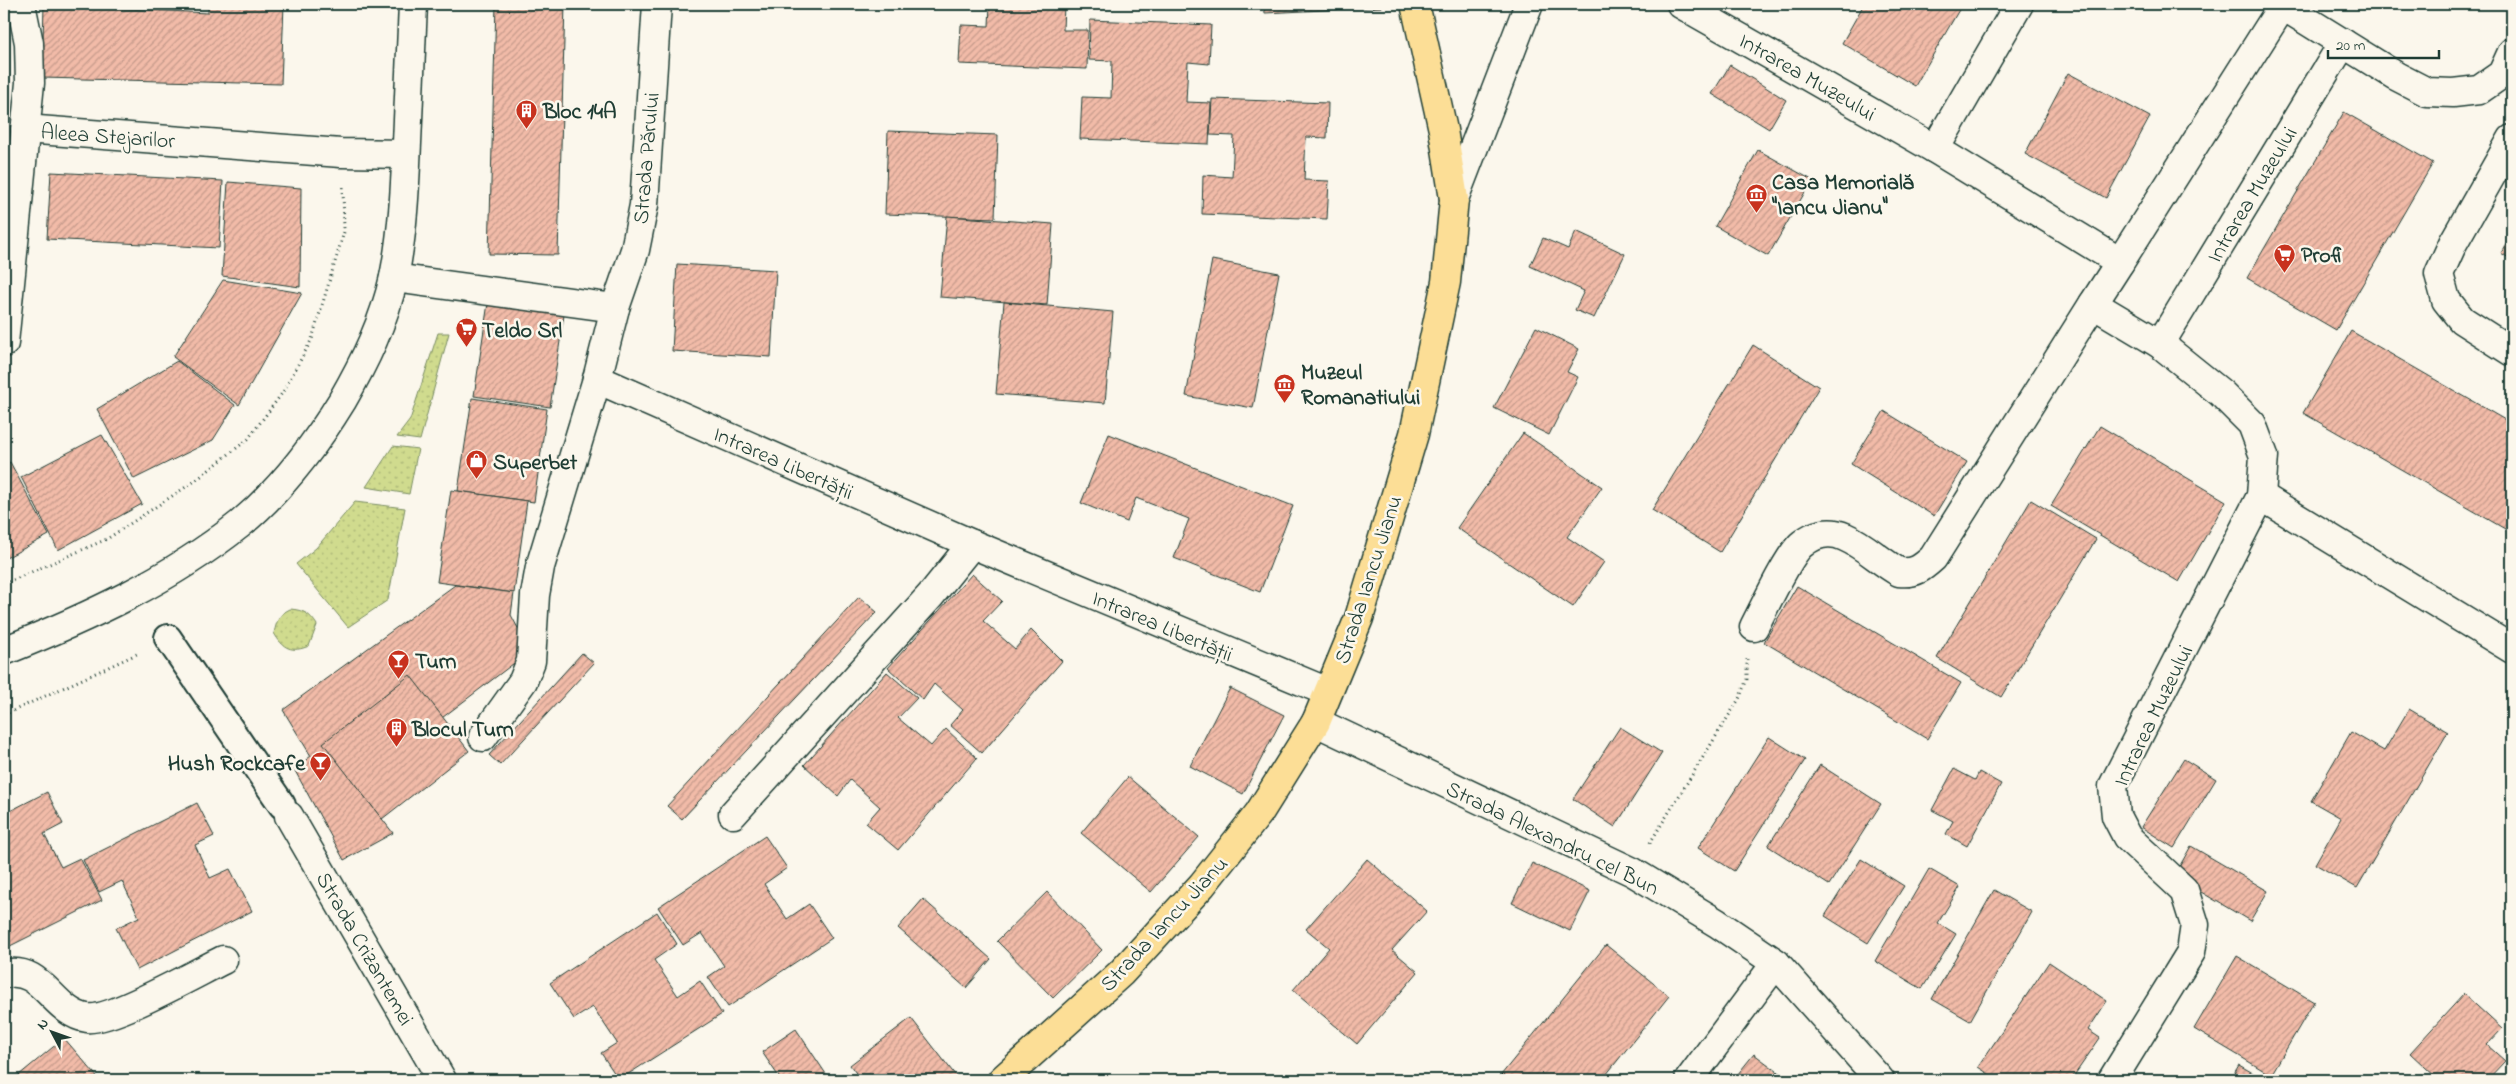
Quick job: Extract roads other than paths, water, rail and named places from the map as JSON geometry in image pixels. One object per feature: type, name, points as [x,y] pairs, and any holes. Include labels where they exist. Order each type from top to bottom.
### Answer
[{"type":"main road","name":"Strada Iancu Jianu","points":[[1002,1080],[1121,973],[1202,885],[1259,813],[1316,722],[1359,618],[1414,434],[1446,282],[1454,200],[1443,130],[1414,4]]},
{"type":"street","points":[[21,4],[29,43],[30,83],[25,129]]},
{"type":"street","points":[[4,651],[125,598],[190,560],[241,523],[288,477],[327,425],[358,373],[380,328],[394,278],[402,231],[413,4]]},
{"type":"street","name":"Strada Părului","points":[[483,737],[523,681],[532,661],[535,595],[540,567],[597,378],[615,308],[635,250],[644,205],[657,4]]},
{"type":"street","name":"Strada Iancu Jianu","points":[[1454,200],[1529,4]]},
{"type":"street","name":"Intrarea Muzeului","points":[[1681,4],[1935,149],[2120,262]]},
{"type":"street","points":[[1935,149],[2020,4]]},
{"type":"street","points":[[1754,627],[1800,545],[1816,535],[1832,534],[1845,537],[1900,572],[1908,573],[1920,570],[1933,558],[2282,5],[2428,92],[2454,93],[2479,90],[2509,68]]},
{"type":"street","name":"Intrarea Muzeului","points":[[2160,344],[2343,43]]},
{"type":"street","name":"Aleea Stejarilor","points":[[4,343],[25,129],[341,153],[406,154]]},
{"type":"street","points":[[2512,139],[2453,243],[2439,274],[2446,300],[2462,320],[2512,352]]},
{"type":"street","points":[[394,278],[615,308]]},
{"type":"street","name":"Intrarea Muzeului","points":[[2093,304],[2160,344],[2220,392],[2252,424],[2264,456],[2261,496],[2113,786],[2116,816],[2127,836],[2184,890],[2195,925],[2191,952],[2112,1080]]},
{"type":"street","name":"Intrarea Libertății","points":[[597,378],[972,544],[1328,692]]},
{"type":"street","points":[[2261,496],[2512,649]]},
{"type":"street","points":[[734,814],[931,595],[972,544]]},
{"type":"street","points":[[168,638],[284,808]]},
{"type":"street","name":"Strada Alexandru cel Bun","points":[[1316,722],[1633,872],[1776,963],[1880,1080]]},
{"type":"street","name":"Strada Crizantemei","points":[[284,808],[442,1080]]},
{"type":"street","points":[[4,974],[10,972],[31,975],[68,1010],[88,1018],[122,1010],[223,960]]},
{"type":"street","points":[[1689,1080],[1776,963]]},
{"type":"place","name":"Bloc 14A","points":[[527,129]]},
{"type":"place","name":"Casa Memorială \"Iancu Jianu\"","points":[[1756,213]]},
{"type":"place","name":"Profi","points":[[2285,273]]},
{"type":"place","name":"Teldo Srl","points":[[466,348]]},
{"type":"place","name":"Muzeul Romanatiului","points":[[1285,403]]},
{"type":"place","name":"Superbet","points":[[477,480]]},
{"type":"place","name":"Turn","points":[[399,679]]},
{"type":"place","name":"Blocul Turn","points":[[396,747]]},
{"type":"place","name":"Hush Rockcafe","points":[[321,781]]}]
